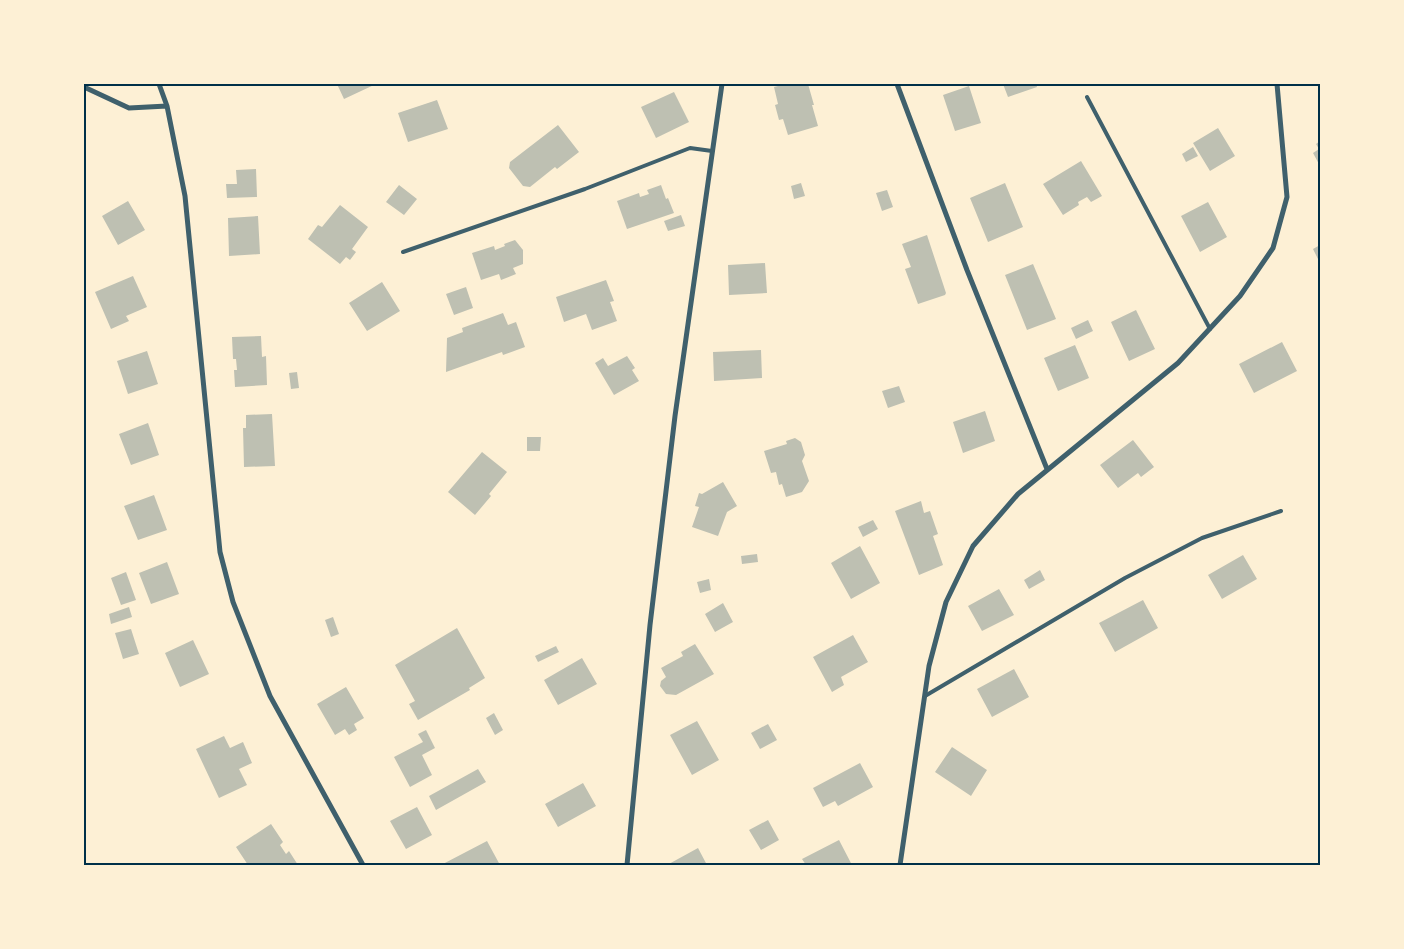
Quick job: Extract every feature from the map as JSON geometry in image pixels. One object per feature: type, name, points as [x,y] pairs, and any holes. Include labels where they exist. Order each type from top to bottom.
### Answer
[{"type":"street","points":[[160,84],[167,106],[185,196],[218,542],[232,602],[270,696],[363,865]]},
{"type":"street","points":[[627,865],[650,625],[675,416],[722,84]]},
{"type":"street","points":[[897,84],[967,270],[1047,469]]},
{"type":"street","points":[[900,865],[929,666],[946,602],[973,546],[1018,494],[1178,363],[1240,296],[1273,248],[1287,197],[1277,84]]},
{"type":"street","points":[[84,87],[129,108],[167,106]]},
{"type":"lane","points":[[1087,97],[1210,329]]},
{"type":"lane","points":[[403,252],[585,189],[690,148],[712,151]]},
{"type":"lane","points":[[925,696],[1133,574],[1202,538],[1281,511]]},
{"type":"building","points":[[337,84],[376,84],[344,99]]},
{"type":"building","points":[[777,84],[808,84],[818,126],[788,135],[783,119],[779,120],[775,105],[778,104],[774,87],[778,86]]},
{"type":"building","points":[[1003,84],[1036,84],[1037,87],[1008,97]]},
{"type":"building","points":[[969,86],[981,123],[955,131],[943,95]]},
{"type":"building","points":[[674,92],[689,122],[656,138],[641,107]]},
{"type":"building","points":[[437,100],[448,129],[408,142],[398,113]]},
{"type":"building","points":[[558,125],[579,152],[557,169],[555,167],[530,187],[523,186],[509,168],[510,162]]},
{"type":"building","points":[[1218,128],[1235,156],[1210,171],[1193,143]]},
{"type":"building","points":[[1320,141],[1320,166],[1313,153],[1319,149],[1316,144]]},
{"type":"building","points":[[1193,147],[1198,156],[1186,162],[1182,154]]},
{"type":"building","points":[[1081,161],[1102,196],[1091,202],[1087,197],[1078,202],[1079,205],[1063,215],[1043,184]]},
{"type":"building","points":[[256,169],[257,197],[227,198],[226,184],[237,184],[236,170]]},
{"type":"building","points":[[801,183],[805,196],[794,199],[791,186]]},
{"type":"building","points":[[1005,183],[1023,227],[988,242],[970,198]]},
{"type":"building","points":[[399,185],[417,199],[404,215],[386,202]]},
{"type":"building","points":[[661,185],[674,213],[627,229],[617,201],[639,193],[640,197],[649,194],[647,190]]},
{"type":"building","points":[[887,190],[893,207],[882,211],[876,193]]},
{"type":"building","points":[[128,201],[145,230],[118,245],[102,216]]},
{"type":"building","points":[[1208,202],[1227,237],[1200,252],[1181,216]]},
{"type":"building","points":[[340,205],[368,227],[352,249],[356,252],[350,260],[346,257],[340,264],[308,239],[318,225],[322,227]]},
{"type":"building","points":[[681,215],[685,226],[668,231],[664,221]]},
{"type":"building","points":[[258,216],[260,254],[229,256],[228,218]]},
{"type":"building","points":[[927,235],[946,293],[918,304],[905,269],[911,267],[902,244]]},
{"type":"building","points":[[515,240],[523,250],[523,264],[513,268],[516,274],[501,280],[499,274],[481,280],[472,253],[494,246],[495,250]]},
{"type":"building","points":[[1320,245],[1320,263],[1313,249]]},
{"type":"building","points":[[765,263],[767,293],[729,295],[728,265]]},
{"type":"building","points":[[1033,264],[1056,319],[1027,330],[1005,275]]},
{"type":"building","points":[[133,276],[147,307],[126,316],[129,321],[111,329],[95,292]]},
{"type":"building","points":[[606,280],[614,301],[610,302],[617,321],[592,330],[586,314],[564,322],[556,297]]},
{"type":"building","points":[[382,282],[400,311],[367,331],[349,303]]},
{"type":"building","points":[[466,287],[473,308],[454,315],[446,294]]},
{"type":"building","points":[[1136,310],[1155,349],[1129,361],[1111,322]]},
{"type":"building","points":[[503,313],[508,325],[516,322],[525,347],[503,355],[502,352],[446,372],[447,338],[463,332],[462,328]]},
{"type":"building","points":[[1088,320],[1093,331],[1076,339],[1071,328]]},
{"type":"building","points":[[261,336],[262,357],[266,356],[267,385],[235,387],[234,370],[237,370],[236,359],[233,359],[232,337]]},
{"type":"building","points":[[1282,342],[1297,371],[1254,393],[1239,364]]},
{"type":"building","points":[[1075,345],[1089,378],[1058,391],[1044,358]]},
{"type":"building","points":[[761,350],[762,378],[714,381],[713,352]]},
{"type":"building","points":[[147,351],[158,384],[128,394],[117,361]]},
{"type":"building","points":[[627,356],[635,368],[632,370],[639,381],[614,395],[595,363],[603,358],[608,366]]},
{"type":"building","points":[[297,372],[299,388],[291,389],[289,373]]},
{"type":"building","points":[[899,386],[905,402],[888,408],[882,391]]},
{"type":"building","points":[[985,411],[995,441],[963,453],[953,422]]},
{"type":"building","points":[[272,414],[275,466],[244,467],[243,428],[246,428],[246,415]]},
{"type":"building","points":[[148,423],[159,455],[131,465],[119,434]]},
{"type":"building","points":[[527,437],[541,437],[540,451],[527,451]]},
{"type":"building","points":[[795,438],[801,442],[805,455],[802,461],[809,481],[802,492],[786,497],[782,484],[779,485],[776,472],[771,473],[764,451],[787,444],[786,441]]},
{"type":"building","points":[[1133,440],[1154,467],[1141,477],[1138,473],[1118,488],[1100,465]]},
{"type":"building","points":[[482,452],[507,472],[475,515],[448,492]]},
{"type":"building","points":[[723,482],[737,506],[727,512],[718,536],[692,527],[699,507],[695,506],[699,493],[702,494]]},
{"type":"building","points":[[154,495],[167,530],[138,540],[124,506]]},
{"type":"building","points":[[921,501],[924,513],[930,511],[938,534],[933,536],[943,565],[919,575],[895,511]]},
{"type":"building","points":[[873,520],[878,529],[863,537],[858,527]]},
{"type":"building","points":[[860,546],[880,583],[851,599],[831,563]]},
{"type":"building","points":[[757,554],[758,562],[742,564],[741,556]]},
{"type":"building","points":[[1243,555],[1257,579],[1222,599],[1208,575]]},
{"type":"building","points":[[167,562],[179,594],[151,604],[139,573]]},
{"type":"building","points":[[1040,570],[1045,580],[1029,589],[1024,580]]},
{"type":"building","points":[[126,572],[136,600],[121,605],[111,578]]},
{"type":"building","points":[[709,579],[711,590],[700,593],[697,582]]},
{"type":"building","points":[[999,589],[1014,615],[982,631],[968,606]]},
{"type":"building","points":[[1143,600],[1158,628],[1115,652],[1099,623]]},
{"type":"building","points":[[723,603],[733,622],[715,632],[705,614]]},
{"type":"building","points":[[129,607],[132,617],[111,624],[109,614]]},
{"type":"building","points":[[333,617],[339,634],[331,637],[325,620]]},
{"type":"building","points":[[457,628],[485,678],[469,688],[470,690],[418,720],[409,704],[415,701],[395,665]]},
{"type":"building","points":[[131,629],[139,654],[123,659],[115,633]]},
{"type":"building","points":[[853,635],[868,662],[841,677],[844,685],[832,692],[813,657]]},
{"type":"building","points":[[193,640],[209,674],[180,687],[165,653]]},
{"type":"building","points":[[695,644],[714,674],[676,695],[666,694],[660,686],[661,681],[666,677],[661,668],[683,656],[681,652]]},
{"type":"building","points":[[556,646],[559,652],[538,662],[535,656]]},
{"type":"building","points":[[582,658],[597,684],[558,705],[544,680]]},
{"type":"building","points":[[1014,669],[1029,697],[992,717],[977,689]]},
{"type":"building","points":[[346,687],[364,718],[354,724],[357,730],[349,735],[345,729],[335,735],[317,704]]},
{"type":"building","points":[[494,713],[503,730],[495,735],[486,718]]},
{"type":"building","points":[[697,721],[719,760],[692,775],[670,735]]},
{"type":"building","points":[[768,724],[777,740],[760,749],[751,733]]},
{"type":"building","points":[[426,730],[435,748],[422,755],[432,775],[410,787],[394,757],[423,742],[418,734]]},
{"type":"building","points":[[224,736],[230,748],[243,742],[252,763],[239,769],[247,785],[219,798],[196,749]]},
{"type":"building","points":[[952,747],[987,770],[971,796],[935,772]]},
{"type":"building","points":[[860,763],[873,787],[838,806],[835,801],[823,807],[813,788]]},
{"type":"building","points":[[478,769],[486,782],[436,810],[429,796]]},
{"type":"building","points":[[583,783],[596,806],[558,827],[545,804]]},
{"type":"building","points":[[417,807],[432,835],[406,849],[390,821]]},
{"type":"building","points":[[768,820],[779,840],[761,850],[749,830]]},
{"type":"building","points":[[271,824],[283,842],[280,845],[286,854],[289,851],[298,865],[248,865],[236,847]]},
{"type":"building","points":[[839,840],[852,865],[806,865],[802,859]]},
{"type":"building","points":[[487,841],[500,865],[441,865]]},
{"type":"building","points":[[698,848],[707,865],[667,865]]}]
